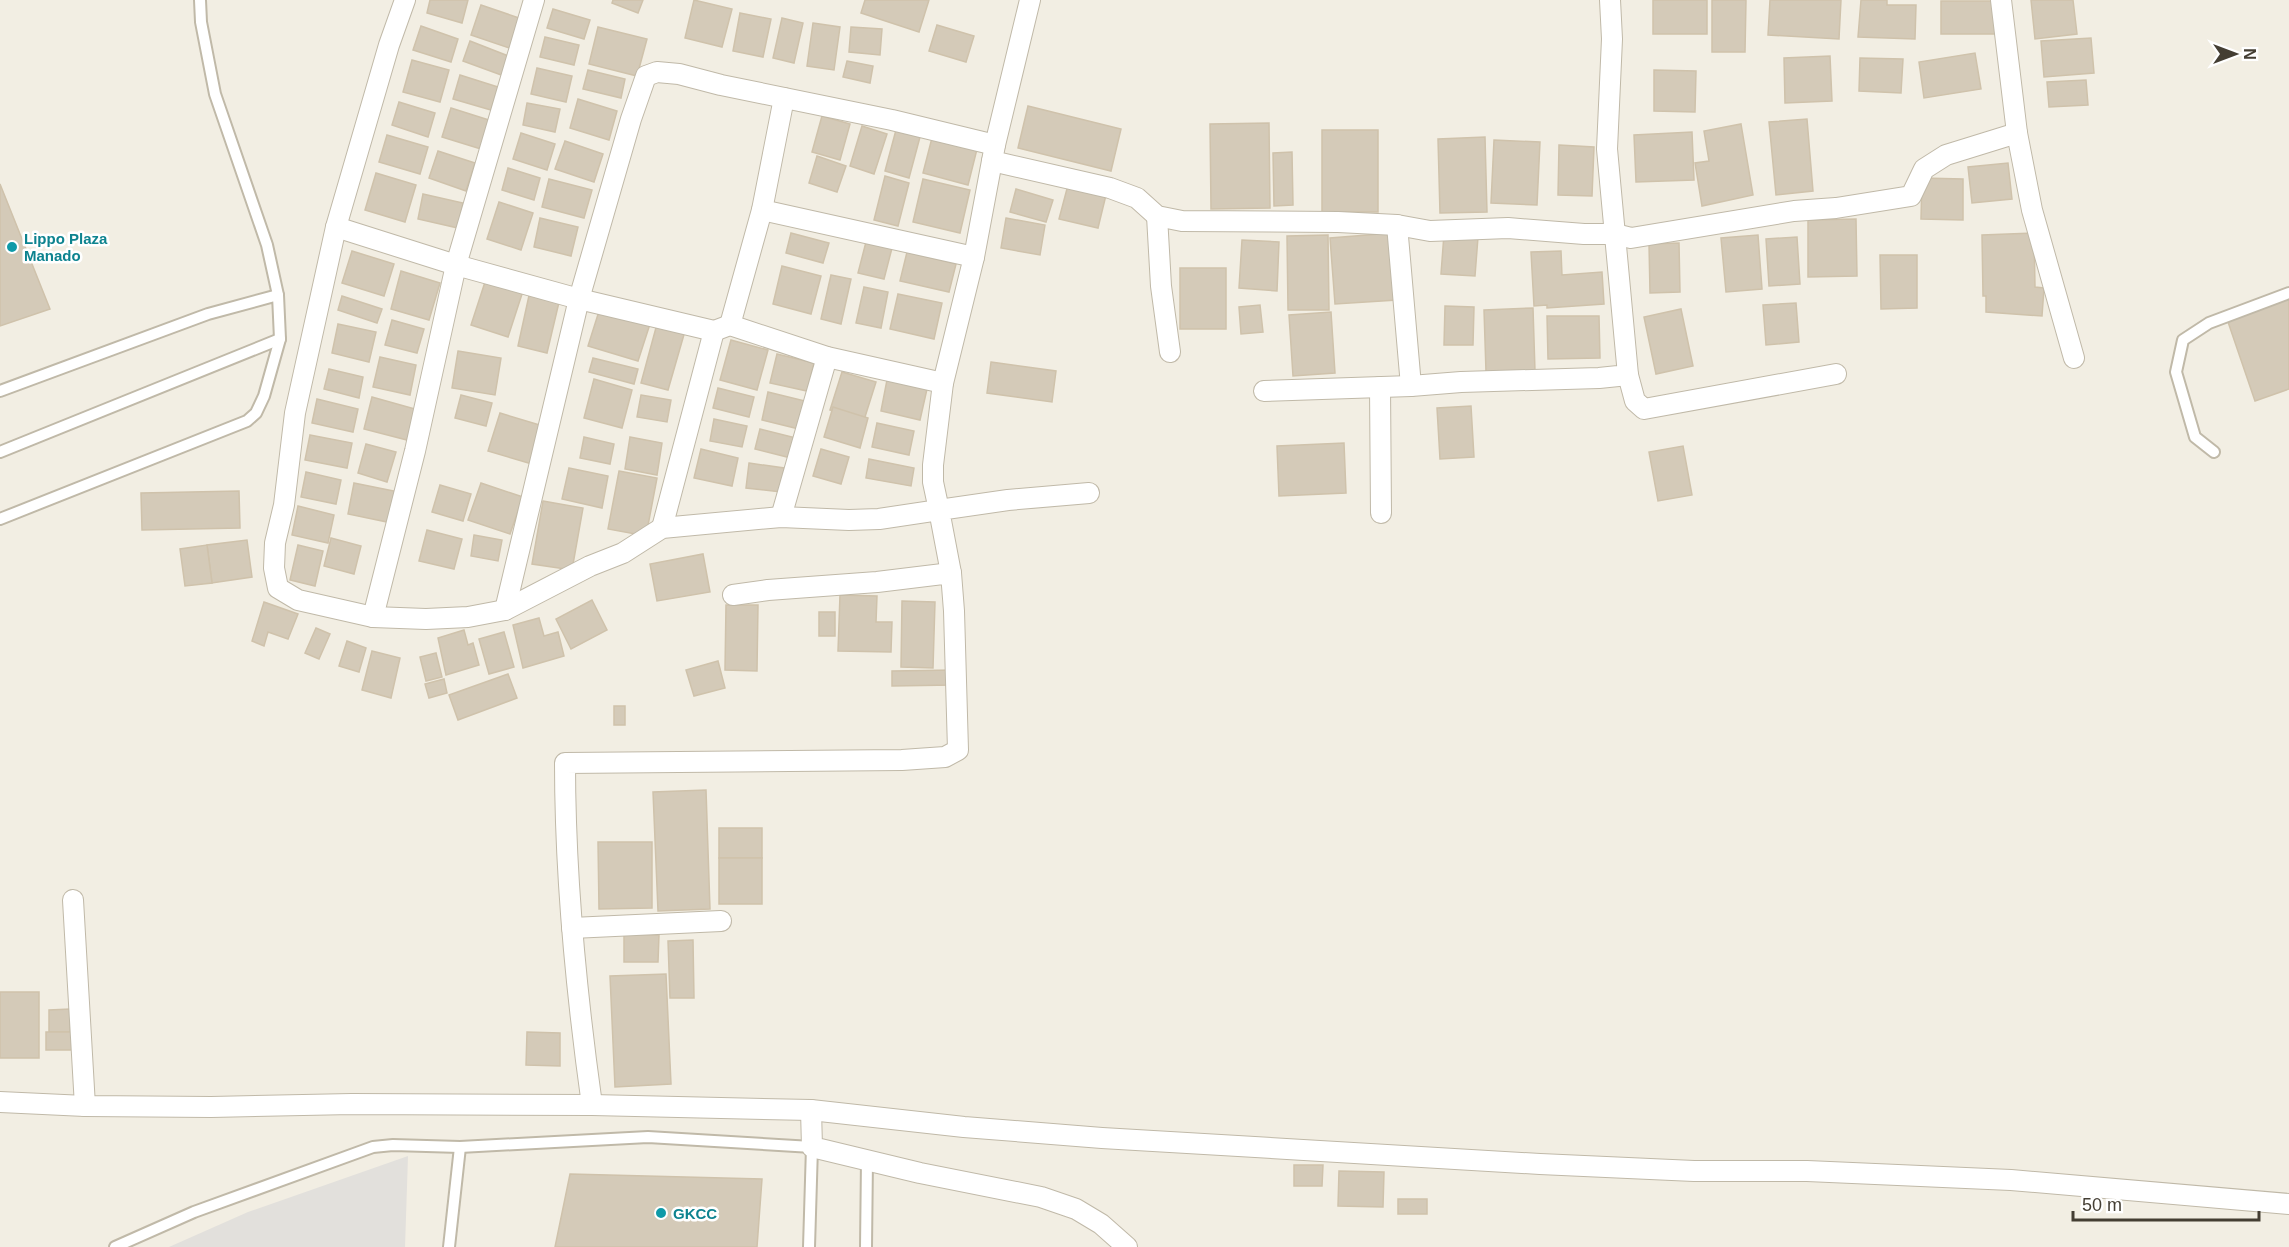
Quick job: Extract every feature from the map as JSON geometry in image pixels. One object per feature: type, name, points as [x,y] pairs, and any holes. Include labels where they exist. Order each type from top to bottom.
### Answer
[{"type":"street","points":[[405,0],[389,45],[336,227],[295,413],[284,505],[275,543],[274,568],[278,588],[298,600],[373,616],[468,617],[505,610],[590,566],[623,553],[662,528],[781,517],[849,520],[898,517],[1008,500],[1089,493]]},
{"type":"street","points":[[373,616],[415,451],[456,265],[534,0]]},
{"type":"street","points":[[592,1105],[581,1027],[572,928],[565,830],[565,763],[902,760],[945,757],[958,750],[951,573],[933,474],[943,383],[974,257],[994,153],[1030,0]]},
{"type":"street","points":[[1610,0],[1612,39],[1607,149],[1628,375],[1635,401],[1644,409],[1836,374]]},
{"type":"street","points":[[2001,0],[2016,133],[2032,210],[2074,358]]},
{"type":"street","points":[[505,610],[579,299],[631,119],[646,76],[657,72],[679,74],[892,120],[1110,188],[1137,198],[1157,216],[1182,221],[1338,222],[1396,225],[1430,231],[1508,228],[1615,234],[1631,238],[1783,212],[1836,208],[1911,196],[1924,169],[1946,155],[2016,133]]},
{"type":"street","points":[[662,528],[722,328],[762,210],[784,98]]},
{"type":"street","points":[[762,210],[974,257]]},
{"type":"street","points":[[1157,216],[1161,286],[1170,352]]},
{"type":"street","points":[[1396,225],[1411,386]]},
{"type":"street","points":[[336,227],[456,265],[579,299],[722,328],[827,357],[943,383]]},
{"type":"street","points":[[781,517],[827,357]]},
{"type":"street","points":[[1264,392],[1628,375]]},
{"type":"street","points":[[1380,387],[1381,513]]},
{"type":"street","points":[[733,596],[768,590],[877,582],[951,573]]},
{"type":"street","points":[[73,900],[85,1106]]},
{"type":"street","points":[[572,928],[721,921]]},
{"type":"street","points":[[0,1102],[85,1106],[592,1105],[811,1110],[964,1127],[1102,1138],[1694,1171],[1807,1171],[2011,1180],[2289,1204]]},
{"type":"street","points":[[811,1110],[812,1147],[1041,1197],[1076,1209],[1101,1224],[1127,1247]]},
{"type":"lane","points":[[0,519],[247,421],[256,413],[264,396],[280,339],[278,295],[267,245],[215,94],[201,22],[200,0]]},
{"type":"lane","points":[[2214,452],[2194,437],[2176,372],[2183,340],[2209,323],[2289,293]]},
{"type":"lane","points":[[0,391],[208,314],[278,295]]},
{"type":"lane","points":[[0,452],[280,339]]},
{"type":"lane","points":[[115,1247],[194,1212],[373,1147],[393,1145],[460,1147],[648,1137],[812,1147],[809,1247]]},
{"type":"lane","points":[[449,1247],[460,1147]]},
{"type":"lane","points":[[866,1247],[867,1160]]},
{"type":"shaded area","points":[[408,1156],[405,1247],[169,1247],[248,1212]]},
{"type":"building","points":[[430,0],[468,0],[462,23],[427,13]]},
{"type":"building","points":[[613,0],[643,0],[638,13],[612,3]]},
{"type":"building","points":[[694,0],[732,9],[722,47],[685,38]]},
{"type":"building","points":[[865,0],[929,0],[919,32],[861,13]]},
{"type":"building","points":[[1653,0],[1707,0],[1707,34],[1653,34]]},
{"type":"building","points":[[1712,0],[1746,0],[1745,52],[1712,52]]},
{"type":"building","points":[[1770,0],[1841,0],[1839,39],[1768,35]]},
{"type":"building","points":[[1861,0],[1887,0],[1887,5],[1916,5],[1915,39],[1858,37]]},
{"type":"building","points":[[2031,0],[2073,0],[2077,34],[2035,39]]},
{"type":"building","points":[[1941,1],[1996,1],[1996,34],[1941,34]]},
{"type":"building","points":[[481,5],[522,19],[512,49],[471,35]]},
{"type":"building","points":[[553,9],[590,20],[584,39],[547,28]]},
{"type":"building","points":[[740,13],[771,19],[763,57],[733,51]]},
{"type":"building","points":[[782,18],[803,23],[794,63],[773,58]]},
{"type":"building","points":[[813,23],[840,27],[834,70],[807,66]]},
{"type":"building","points":[[937,25],[974,36],[966,62],[929,51]]},
{"type":"building","points":[[421,26],[458,39],[451,62],[413,50]]},
{"type":"building","points":[[598,27],[647,39],[637,76],[589,64]]},
{"type":"building","points":[[851,27],[882,29],[880,55],[849,52]]},
{"type":"building","points":[[545,37],[579,45],[574,65],[540,57]]},
{"type":"building","points":[[2091,38],[2094,73],[2044,77],[2041,41]]},
{"type":"building","points":[[470,41],[511,57],[504,76],[463,61]]},
{"type":"building","points":[[1975,53],[1981,89],[1924,98],[1919,62]]},
{"type":"building","points":[[1830,56],[1832,101],[1785,103],[1784,58]]},
{"type":"building","points":[[1860,58],[1903,59],[1901,93],[1859,91]]},
{"type":"building","points":[[412,60],[449,70],[440,102],[403,92]]},
{"type":"building","points":[[847,61],[873,66],[870,83],[843,77]]},
{"type":"building","points":[[537,68],[572,76],[566,102],[531,94]]},
{"type":"building","points":[[588,70],[625,79],[621,98],[583,89]]},
{"type":"building","points":[[1654,70],[1696,71],[1695,112],[1654,111]]},
{"type":"building","points":[[460,75],[498,87],[491,110],[453,99]]},
{"type":"building","points":[[2086,80],[2088,105],[2049,107],[2047,82]]},
{"type":"building","points":[[578,99],[617,111],[609,140],[570,128]]},
{"type":"building","points":[[399,102],[435,113],[428,137],[392,125]]},
{"type":"building","points":[[527,103],[560,109],[555,132],[523,125]]},
{"type":"building","points":[[1028,106],[1121,129],[1111,171],[1018,148]]},
{"type":"building","points":[[451,108],[489,120],[481,149],[442,137]]},
{"type":"building","points":[[822,116],[850,124],[840,160],[812,152]]},
{"type":"building","points":[[1807,119],[1813,191],[1776,195],[1769,122]]},
{"type":"building","points":[[1269,123],[1270,208],[1211,209],[1210,124]]},
{"type":"building","points":[[1741,124],[1753,195],[1702,206],[1695,163],[1709,161],[1704,131]]},
{"type":"building","points":[[862,126],[887,134],[874,174],[850,166]]},
{"type":"building","points":[[896,130],[920,137],[909,178],[885,171]]},
{"type":"building","points":[[1322,130],[1378,130],[1378,212],[1322,212]]},
{"type":"building","points":[[1692,132],[1694,180],[1636,182],[1634,135]]},
{"type":"building","points":[[521,133],[555,144],[547,170],[513,159]]},
{"type":"building","points":[[933,134],[978,145],[968,185],[923,173]]},
{"type":"building","points":[[387,135],[428,147],[420,174],[379,162]]},
{"type":"building","points":[[1485,137],[1487,212],[1440,213],[1438,139]]},
{"type":"building","points":[[1494,140],[1540,142],[1537,205],[1491,203]]},
{"type":"building","points":[[565,141],[603,154],[594,182],[555,169]]},
{"type":"building","points":[[1559,145],[1594,147],[1592,196],[1558,195]]},
{"type":"building","points":[[438,151],[475,163],[466,191],[429,178]]},
{"type":"building","points":[[1292,152],[1293,205],[1274,206],[1273,153]]},
{"type":"building","points":[[817,156],[846,166],[837,192],[809,183]]},
{"type":"building","points":[[2008,163],[2012,199],[1972,203],[1968,167]]},
{"type":"building","points":[[508,168],[540,178],[534,200],[502,190]]},
{"type":"building","points":[[376,173],[416,185],[405,222],[365,210]]},
{"type":"building","points":[[885,176],[909,183],[898,226],[874,220]]},
{"type":"building","points":[[1922,178],[1963,179],[1963,220],[1921,219]]},
{"type":"building","points":[[549,179],[592,190],[584,218],[542,207]]},
{"type":"building","points":[[923,179],[970,190],[960,233],[913,222]]},
{"type":"building","name":"Lippo Plaza Manado","points":[[0,184],[50,309],[0,326]]},
{"type":"building","points":[[1068,185],[1106,195],[1098,228],[1059,219]]},
{"type":"building","points":[[1016,189],[1053,200],[1046,222],[1010,212]]},
{"type":"building","points":[[423,194],[463,203],[458,228],[418,219]]},
{"type":"building","points":[[499,202],[533,213],[521,250],[487,239]]},
{"type":"building","points":[[540,218],[578,227],[571,256],[534,247]]},
{"type":"building","points":[[1006,218],[1045,225],[1040,255],[1001,248]]},
{"type":"building","points":[[1856,219],[1857,276],[1808,277],[1808,220]]},
{"type":"building","points":[[791,233],[829,243],[823,263],[786,253]]},
{"type":"building","points":[[1392,233],[1397,300],[1335,304],[1330,238]]},
{"type":"building","points":[[2034,233],[2035,287],[2044,288],[2042,316],[1986,312],[1986,296],[1983,296],[1982,235]]},
{"type":"building","points":[[1444,234],[1478,237],[1475,276],[1441,274]]},
{"type":"building","points":[[1328,235],[1329,310],[1288,310],[1287,236]]},
{"type":"building","points":[[1758,235],[1762,289],[1726,292],[1721,238]]},
{"type":"building","points":[[1797,237],[1800,284],[1769,286],[1766,239]]},
{"type":"building","points":[[1242,240],[1279,242],[1277,291],[1239,288]]},
{"type":"building","points":[[866,242],[892,248],[884,279],[858,273]]},
{"type":"building","points":[[1679,243],[1680,292],[1650,293],[1649,244]]},
{"type":"building","points":[[352,251],[394,264],[384,296],[342,283]]},
{"type":"building","points":[[1561,251],[1562,275],[1602,272],[1604,304],[1547,308],[1547,305],[1534,306],[1531,252]]},
{"type":"building","points":[[907,252],[956,264],[949,292],[900,281]]},
{"type":"building","points":[[1880,255],[1917,255],[1917,308],[1881,309]]},
{"type":"building","points":[[782,266],[821,276],[811,314],[773,304]]},
{"type":"building","points":[[1180,268],[1226,268],[1226,329],[1180,329]]},
{"type":"building","points":[[401,271],[440,283],[429,320],[391,309]]},
{"type":"building","points":[[831,275],[851,279],[841,324],[821,319]]},
{"type":"building","points":[[486,279],[523,291],[508,337],[471,325]]},
{"type":"building","points":[[864,287],[888,292],[881,328],[856,323]]},
{"type":"building","points":[[530,291],[560,298],[547,353],[518,346]]},
{"type":"building","points":[[898,294],[942,303],[934,339],[890,329]]},
{"type":"building","points":[[342,296],[382,309],[377,323],[338,310]]},
{"type":"building","points":[[2289,298],[2289,389],[2255,401],[2227,319]]},
{"type":"building","points":[[1796,303],[1799,342],[1766,345],[1763,305]]},
{"type":"building","points":[[1260,305],[1263,332],[1241,334],[1239,307]]},
{"type":"building","points":[[1445,306],[1474,307],[1473,345],[1444,345]]},
{"type":"building","points":[[600,308],[650,324],[638,361],[588,346]]},
{"type":"building","points":[[1533,308],[1535,371],[1486,372],[1484,310]]},
{"type":"building","points":[[1681,309],[1693,366],[1656,374],[1644,317]]},
{"type":"building","points":[[1331,312],[1335,373],[1293,376],[1289,315]]},
{"type":"building","points":[[1547,316],[1599,316],[1600,358],[1548,359]]},
{"type":"building","points":[[392,320],[424,329],[417,353],[385,345]]},
{"type":"building","points":[[338,324],[376,332],[369,362],[332,353]]},
{"type":"building","points":[[657,324],[685,331],[668,390],[641,383]]},
{"type":"building","points":[[731,340],[768,350],[757,390],[720,380]]},
{"type":"building","points":[[458,351],[501,358],[495,395],[452,388]]},
{"type":"building","points":[[777,354],[814,363],[807,391],[770,383]]},
{"type":"building","points":[[380,357],[416,365],[410,395],[373,387]]},
{"type":"building","points":[[593,358],[638,369],[634,384],[589,372]]},
{"type":"building","points":[[991,362],[1056,371],[1052,402],[987,393]]},
{"type":"building","points":[[329,369],[363,377],[359,398],[324,389]]},
{"type":"building","points":[[842,372],[876,382],[864,420],[830,410]]},
{"type":"building","points":[[594,379],[632,390],[622,428],[584,418]]},
{"type":"building","points":[[887,380],[927,389],[920,420],[881,411]]},
{"type":"building","points":[[718,388],[754,397],[749,417],[713,408]]},
{"type":"building","points":[[768,392],[805,401],[799,429],[762,420]]},
{"type":"building","points":[[461,395],[492,403],[486,426],[455,418]]},
{"type":"building","points":[[641,395],[671,400],[667,422],[637,417]]},
{"type":"building","points":[[372,397],[415,409],[407,440],[364,429]]},
{"type":"building","points":[[317,399],[358,409],[353,432],[312,423]]},
{"type":"building","points":[[1471,406],[1474,457],[1440,459],[1437,408]]},
{"type":"building","points":[[833,407],[868,418],[860,448],[824,437]]},
{"type":"building","points":[[500,413],[543,426],[532,464],[488,451]]},
{"type":"building","points":[[714,419],[747,426],[742,447],[710,441]]},
{"type":"building","points":[[877,423],[914,431],[909,455],[872,447]]},
{"type":"building","points":[[760,429],[796,438],[791,458],[755,449]]},
{"type":"building","points":[[310,435],[352,443],[347,468],[305,460]]},
{"type":"building","points":[[584,437],[614,444],[610,464],[580,458]]},
{"type":"building","points":[[630,437],[662,443],[657,475],[625,469]]},
{"type":"building","points":[[1344,443],[1346,493],[1279,496],[1277,446]]},
{"type":"building","points":[[366,444],[396,452],[387,482],[358,473]]},
{"type":"building","points":[[1683,446],[1692,495],[1658,501],[1649,452]]},
{"type":"building","points":[[701,449],[738,458],[732,486],[694,478]]},
{"type":"building","points":[[821,449],[849,457],[841,484],[813,476]]},
{"type":"building","points":[[869,459],[914,468],[911,486],[866,478]]},
{"type":"building","points":[[749,463],[784,468],[781,492],[746,488]]},
{"type":"building","points":[[569,468],[608,476],[602,508],[562,499]]},
{"type":"building","points":[[619,471],[657,478],[646,536],[608,529]]},
{"type":"building","points":[[306,472],[341,480],[336,504],[301,497]]},
{"type":"building","points":[[354,483],[399,492],[392,523],[348,514]]},
{"type":"building","points":[[481,483],[523,497],[510,534],[468,520]]},
{"type":"building","points":[[440,485],[471,494],[463,521],[432,512]]},
{"type":"building","points":[[239,491],[240,528],[142,530],[141,493]]},
{"type":"building","points":[[543,501],[583,508],[572,570],[532,564]]},
{"type":"building","points":[[298,506],[334,515],[328,543],[292,535]]},
{"type":"building","points":[[427,530],[462,539],[454,569],[419,561]]},
{"type":"building","points":[[474,535],[502,540],[498,561],[471,556]]},
{"type":"building","points":[[331,538],[361,546],[354,574],[324,566]]},
{"type":"building","points":[[247,540],[252,577],[212,583],[207,545]]},
{"type":"building","points":[[207,545],[212,583],[185,586],[180,549]]},
{"type":"building","points":[[298,545],[323,551],[315,586],[290,580]]},
{"type":"building","points":[[703,554],[710,592],[657,601],[650,564]]},
{"type":"building","points":[[840,595],[877,596],[876,622],[892,622],[891,652],[838,651]]},
{"type":"building","points":[[592,600],[607,630],[571,649],[556,619]]},
{"type":"building","points":[[902,601],[935,602],[933,668],[901,667]]},
{"type":"building","points":[[264,602],[298,614],[288,639],[268,632],[264,646],[252,641]]},
{"type":"building","points":[[726,605],[758,605],[757,671],[725,670]]},
{"type":"building","points":[[819,612],[835,612],[835,636],[819,636]]},
{"type":"building","points":[[539,618],[544,636],[558,632],[564,656],[523,668],[513,625]]},
{"type":"building","points":[[316,628],[330,634],[319,659],[305,653]]},
{"type":"building","points":[[464,630],[468,645],[473,643],[479,665],[446,675],[438,638]]},
{"type":"building","points":[[504,632],[514,667],[489,674],[479,639]]},
{"type":"building","points":[[347,641],[366,648],[359,672],[339,666]]},
{"type":"building","points":[[372,651],[400,658],[391,698],[362,690]]},
{"type":"building","points":[[436,653],[442,677],[426,681],[420,657]]},
{"type":"building","points":[[718,661],[725,688],[694,696],[686,670]]},
{"type":"building","points":[[953,670],[953,685],[892,686],[892,671]]},
{"type":"building","points":[[508,674],[517,698],[458,720],[449,695]]},
{"type":"building","points":[[444,679],[447,693],[429,698],[425,684]]},
{"type":"building","points":[[614,706],[625,706],[625,725],[614,725]]},
{"type":"building","points":[[706,790],[710,909],[658,911],[653,792]]},
{"type":"building","points":[[719,828],[762,828],[762,858],[719,858]]},
{"type":"building","points":[[598,842],[652,842],[652,908],[599,909]]},
{"type":"building","points":[[719,858],[762,858],[762,904],[719,904]]},
{"type":"building","points":[[624,934],[659,935],[658,962],[624,962]]},
{"type":"building","points":[[693,940],[694,998],[670,998],[668,941]]},
{"type":"building","points":[[666,974],[671,1084],[615,1087],[610,976]]},
{"type":"building","points":[[0,992],[39,992],[39,1058],[0,1058]]},
{"type":"building","points":[[70,1009],[70,1032],[49,1032],[49,1010]]},
{"type":"building","points":[[46,1032],[72,1032],[72,1050],[46,1050]]},
{"type":"building","points":[[527,1032],[560,1033],[560,1066],[526,1065]]},
{"type":"building","points":[[1294,1165],[1323,1165],[1322,1186],[1294,1186]]},
{"type":"building","points":[[1339,1171],[1384,1172],[1383,1207],[1338,1206]]},
{"type":"building","name":"GKCC","points":[[570,1174],[762,1179],[757,1247],[555,1247]]},
{"type":"building","points":[[1398,1199],[1427,1199],[1427,1214],[1398,1214]]},
{"type":"place","name":"Lippo Plaza Manado","points":[[12,247]]},
{"type":"place","name":"GKCC","points":[[661,1213]]}]
